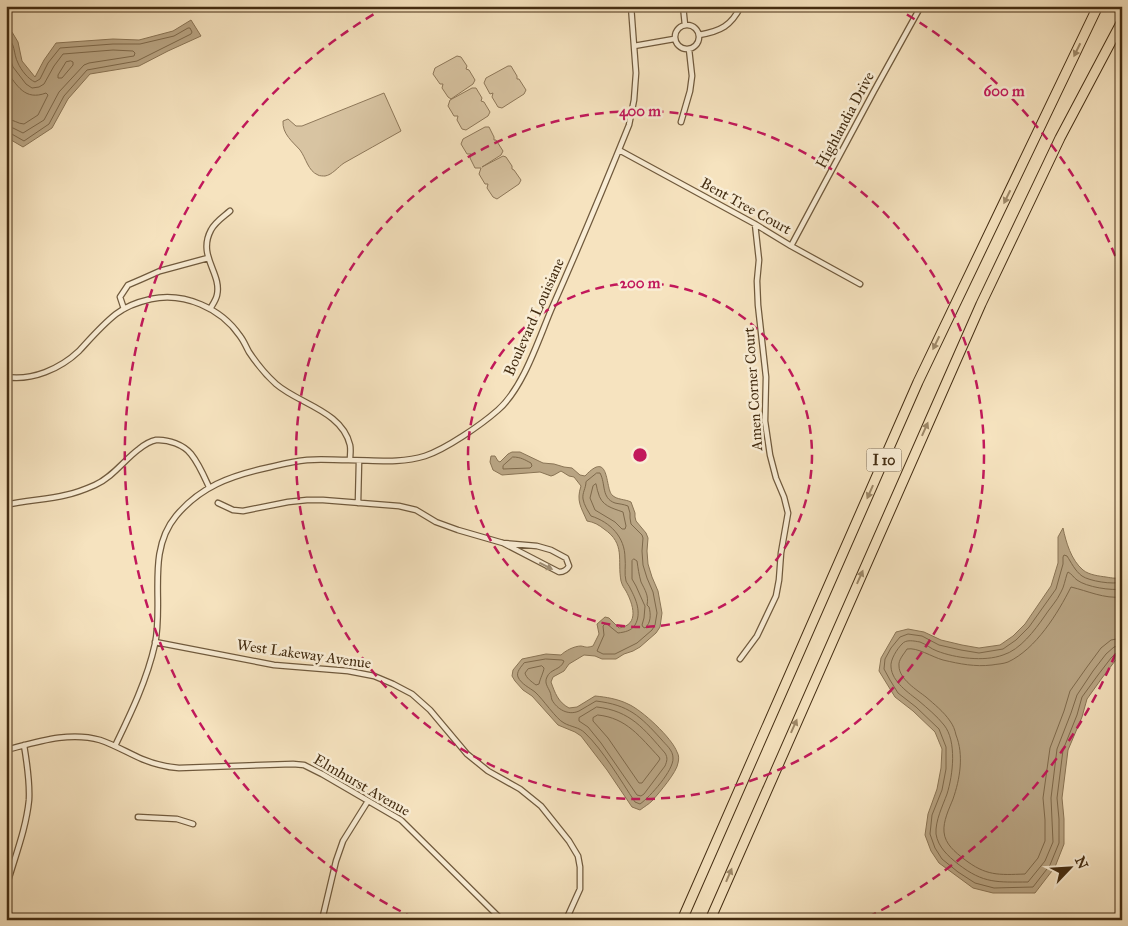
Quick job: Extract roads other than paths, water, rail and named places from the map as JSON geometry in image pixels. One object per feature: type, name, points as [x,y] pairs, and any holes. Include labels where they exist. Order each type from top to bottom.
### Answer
[{"type":"highway","name":"I 10","points":[[682,920],[918,382],[1098,6]]},
{"type":"highway","name":"I 10","points":[[710,920],[981,304],[1060,138],[1122,21]]},
{"type":"street","name":"Boulevard Louisiane","points":[[115,746],[137,698],[155,642],[158,614],[157,581],[159,555],[164,536],[174,518],[188,502],[209,487],[224,480],[246,473],[306,460],[375,462],[406,460],[426,456],[443,448],[480,424],[499,409],[516,389],[528,365],[629,125],[634,100],[636,73],[631,6]]},
{"type":"street","points":[[683,6],[685,25]]},
{"type":"street","points":[[699,35],[720,30],[729,24],[741,6]]},
{"type":"street","name":"Highlandia Drive","points":[[791,246],[921,6]]},
{"type":"street","points":[[685,25],[693,27],[699,35],[696,45],[685,50],[680,48],[674,39],[677,29],[685,25]]},
{"type":"street","points":[[634,46],[674,39]]},
{"type":"street","points":[[681,122],[690,91],[692,76],[689,49]]},
{"type":"street","name":"Bent Tree Court","points":[[619,150],[860,284]]},
{"type":"street","points":[[210,308],[217,294],[218,286],[208,258],[207,240],[216,222],[230,211]]},
{"type":"street","name":"Amen Corner Court","points":[[740,658],[757,636],[776,596],[788,513],[770,455],[765,422],[766,377],[758,305],[757,281],[759,260],[755,224]]},
{"type":"street","points":[[124,308],[120,297],[128,285],[160,271],[208,258]]},
{"type":"street","points":[[6,377],[25,377],[42,373],[69,360],[97,330],[117,313],[132,304],[166,297],[181,298],[210,308],[219,314],[241,336],[262,370],[276,384],[328,415],[340,427],[348,439],[350,460]]},
{"type":"street","points":[[6,505],[79,492],[98,483],[114,472],[139,449],[156,440],[167,441],[190,452],[209,487]]},
{"type":"street","points":[[358,503],[359,461]]},
{"type":"street","points":[[218,503],[233,510],[307,500],[400,506],[416,510],[436,522],[458,530],[503,543],[559,572],[568,569],[569,566],[566,558],[551,550],[524,544],[503,543]]},
{"type":"street","name":"West Lakeway Avenue","points":[[155,642],[274,665],[348,671],[374,676],[412,694],[430,710],[467,754],[488,771],[520,789],[541,806],[569,841],[578,856],[580,889],[566,920]]},
{"type":"street","name":"Elmhurst Avenue","points":[[6,750],[57,737],[76,737],[94,739],[115,746],[143,760],[165,767],[304,765],[401,820],[502,920]]},
{"type":"street","points":[[6,888],[25,825],[29,800],[29,771],[24,745]]},
{"type":"street","points":[[322,920],[336,860],[343,842],[368,800]]},
{"type":"street","points":[[138,817],[177,819],[193,824]]},
{"type":"water","points":[[191,20],[201,36],[139,66],[90,74],[68,99],[52,128],[23,147],[6,137],[6,32],[12,32],[18,42],[22,61],[35,77],[56,43],[113,39],[139,40],[173,31]]},
{"type":"water","points":[[512,452],[520,452],[543,463],[572,468],[580,475],[585,476],[593,469],[603,468],[612,495],[631,502],[636,521],[648,538],[648,564],[658,591],[662,613],[660,627],[656,633],[640,647],[616,659],[602,659],[584,655],[553,677],[551,682],[560,700],[569,708],[577,707],[595,696],[620,701],[634,707],[656,725],[674,746],[679,757],[677,767],[652,801],[640,810],[632,807],[581,736],[558,725],[532,696],[523,690],[512,676],[513,670],[522,659],[546,654],[561,655],[575,647],[593,646],[599,634],[597,624],[605,617],[609,618],[619,628],[630,623],[633,613],[631,602],[621,581],[618,547],[615,540],[604,529],[587,521],[579,500],[581,486],[574,477],[561,471],[551,476],[540,472],[502,475],[493,470],[490,462],[491,456],[495,456],[500,462]]},
{"type":"water","points":[[1063,528],[1072,556],[1083,570],[1097,576],[1122,577],[1122,655],[1115,661],[1087,699],[1082,717],[1068,750],[1062,798],[1064,844],[1055,867],[1035,893],[993,893],[973,888],[939,863],[931,851],[925,835],[928,814],[937,789],[942,749],[935,732],[895,697],[879,671],[881,658],[896,632],[908,629],[924,632],[941,640],[979,648],[1000,645],[1013,636],[1025,624],[1051,586],[1058,563],[1058,537]]}]
